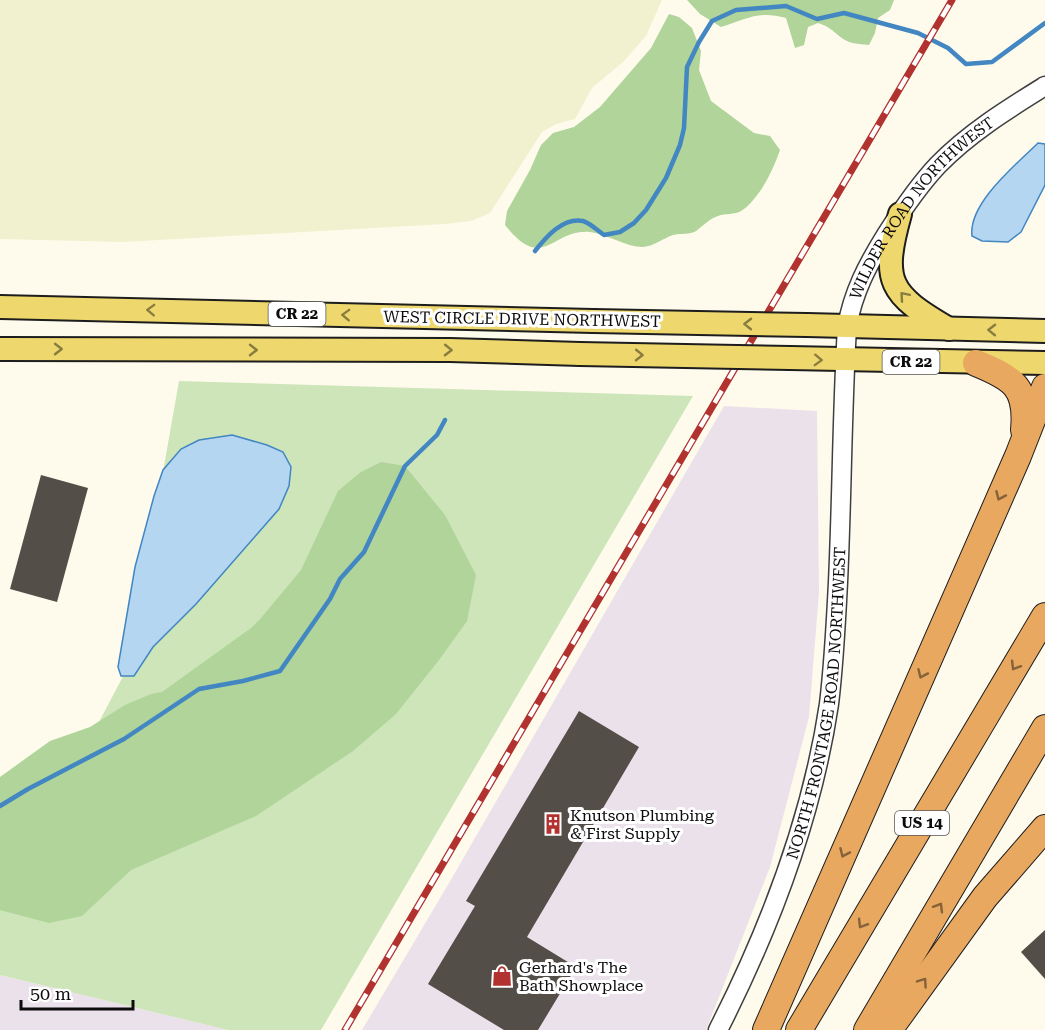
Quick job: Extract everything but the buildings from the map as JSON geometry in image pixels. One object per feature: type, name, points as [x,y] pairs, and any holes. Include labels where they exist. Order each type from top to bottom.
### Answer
[{"type":"highway","points":[[976,363],[1006,377],[1021,393],[1026,412],[1023,442]]},
{"type":"highway","points":[[766,1030],[1045,387]]},
{"type":"highway","name":"US 14","points":[[799,1030],[1045,616]]},
{"type":"highway","points":[[867,1030],[1045,728]]},
{"type":"highway","points":[[889,1030],[985,897],[1045,828]]},
{"type":"main road","points":[[900,214],[890,255],[890,267],[897,290],[916,309],[951,330]]},
{"type":"main road","name":"WEST CIRCLE DRIVE NORTHWEST","points":[[0,307],[1045,331]]},
{"type":"main road","name":"WEST CIRCLE DRIVE NORTHWEST","points":[[0,349],[450,350],[845,361],[1045,363]]},
{"type":"street","name":"WILDER ROAD NORTHWEST","points":[[845,361],[850,308],[862,276],[918,187],[952,151],[990,122],[1045,86]]},
{"type":"street","name":"NORTH FRONTAGE ROAD NORTHWEST","points":[[718,1030],[746,972],[785,876],[807,804],[824,731],[835,646],[845,361]]},
{"type":"shaded area","points":[[724,406],[817,411],[819,592],[809,717],[770,867],[706,1030],[362,1030],[449,883]]},
{"type":"shaded area","points":[[0,975],[228,1030],[0,1030]]},
{"type":"green space","points":[[0,0],[662,0],[646,36],[623,62],[592,88],[575,119],[556,124],[542,132],[490,213],[471,221],[445,224],[123,242],[0,239]]},
{"type":"green space","points":[[687,0],[894,0],[890,10],[878,18],[875,33],[869,45],[849,42],[828,27],[818,23],[808,27],[804,45],[795,48],[786,18],[760,15],[721,27],[700,14]]},
{"type":"green space","points":[[669,14],[679,17],[692,28],[701,51],[699,70],[711,101],[754,133],[770,136],[780,150],[762,188],[750,204],[739,212],[718,216],[694,232],[673,235],[643,247],[590,232],[566,236],[539,248],[529,246],[518,239],[505,225],[507,211],[541,145],[553,133],[574,127],[600,107],[651,48]]},
{"type":"green space","points":[[179,381],[693,396],[321,1030],[228,1030],[0,975],[0,910],[129,665]]},
{"type":"green space","points":[[381,462],[405,466],[445,515],[476,575],[467,621],[396,714],[353,751],[256,816],[131,870],[82,916],[49,923],[0,910],[0,777],[50,741],[90,727],[125,705],[162,692],[251,628],[301,570],[338,491],[361,472]]},
{"type":"water","points":[[1038,143],[1045,144],[1045,185],[1021,232],[1008,242],[982,241],[972,236],[973,223],[986,198],[1007,173]]},
{"type":"water","points":[[232,435],[283,452],[291,467],[289,486],[279,509],[196,604],[153,647],[134,676],[121,676],[118,667],[135,567],[163,470],[181,449],[199,440]]},
{"type":"waterway","points":[[535,251],[550,234],[569,222],[583,221],[604,235],[620,232],[634,223],[646,210],[666,178],[680,145],[684,128],[687,67],[712,21],[736,10],[786,6],[817,19],[844,13],[918,33],[948,48],[966,64],[992,62],[1045,23]]},
{"type":"waterway","points":[[0,806],[124,739],[199,689],[280,671],[330,599],[340,579],[364,552],[405,466],[437,435],[445,420]]},
{"type":"railway","points":[[345,1030],[952,0]]},
{"type":"place","name":"Knutson Plumbing & First Supply","points":[[553,824]]},
{"type":"place","name":"Gerhard's The Bath Showplace","points":[[502,976]]}]
